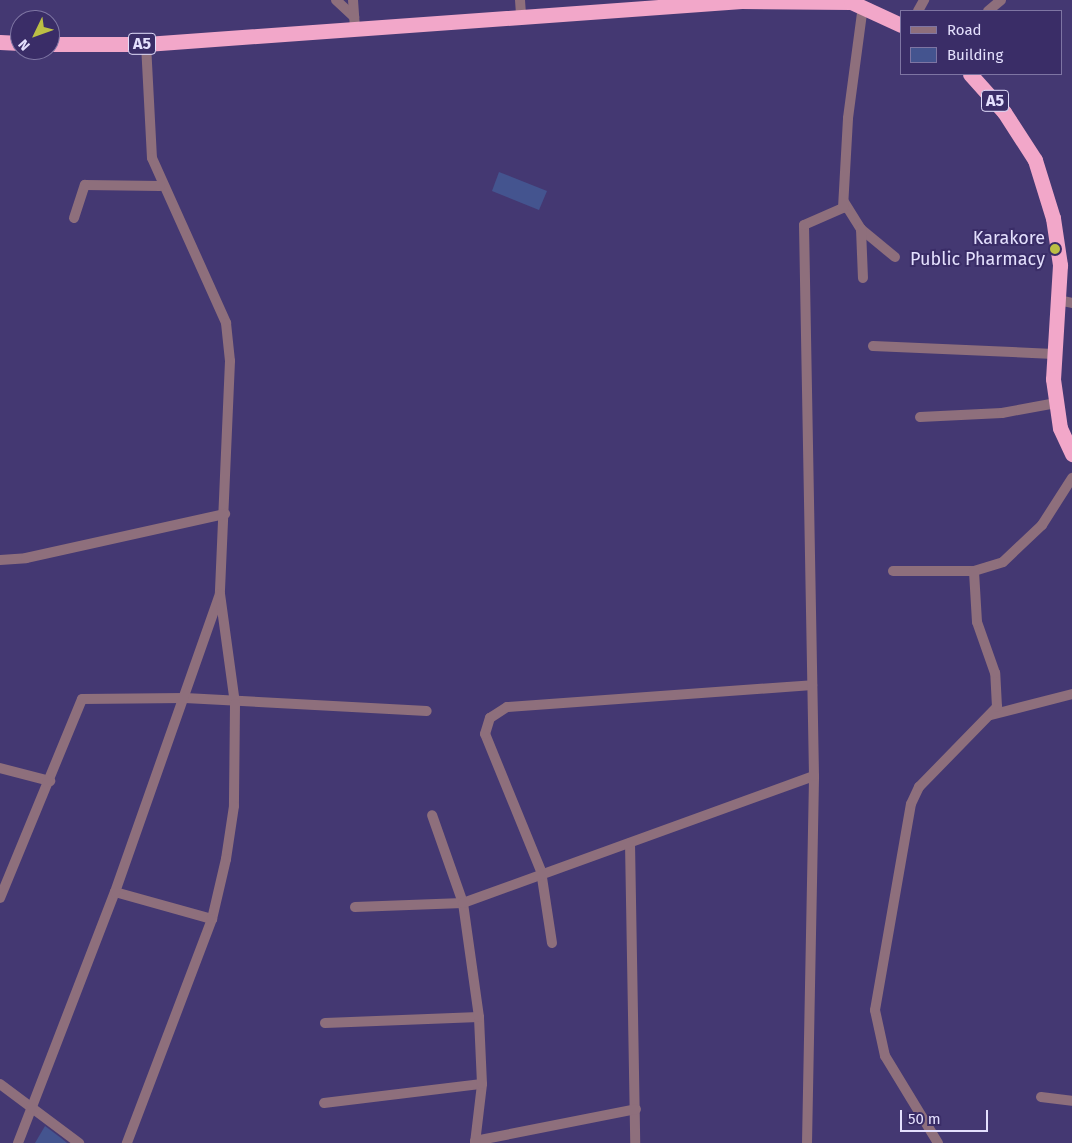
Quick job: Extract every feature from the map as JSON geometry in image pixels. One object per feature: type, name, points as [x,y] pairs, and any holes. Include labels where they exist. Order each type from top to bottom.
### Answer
[{"type":"highway","name":"A5","points":[[60,44],[146,44],[234,37],[354,22],[520,7],[725,1],[855,3],[900,25]]},
{"type":"highway","name":"A5","points":[[971,75],[1009,118],[1035,160],[1058,241],[1065,301],[1054,354],[1056,403],[1060,428],[1072,454]]},
{"type":"street","points":[[336,0],[354,22]]},
{"type":"street","points":[[353,0],[354,22]]},
{"type":"street","points":[[989,10],[1001,0]]},
{"type":"street","points":[[807,1143],[814,776],[804,225],[839,212],[844,202],[855,3]]},
{"type":"street","points":[[127,1143],[212,919],[234,806],[234,704],[220,594],[230,362],[226,323],[211,285],[160,186],[152,158],[146,44]]},
{"type":"street","points":[[74,218],[85,185],[160,186]]},
{"type":"street","points":[[844,202],[861,229],[894,257]]},
{"type":"street","points":[[861,229],[863,278]]},
{"type":"street","points":[[873,346],[1054,354]]},
{"type":"street","points":[[920,417],[1002,414],[1056,403]]},
{"type":"street","points":[[893,571],[974,571],[1003,562],[1042,525],[1072,478]]},
{"type":"street","points":[[0,560],[224,514]]},
{"type":"street","points":[[938,1143],[886,1056],[875,1010],[911,804],[919,786],[991,716],[999,695],[977,622],[974,571]]},
{"type":"street","points":[[18,1143],[115,892],[185,698],[220,594]]},
{"type":"street","points":[[552,943],[541,871],[485,734],[490,718],[507,708],[812,685]]},
{"type":"street","points":[[991,716],[1072,694]]},
{"type":"street","points":[[0,898],[50,781],[82,699],[185,698],[234,704],[426,711]]},
{"type":"street","points":[[0,768],[50,781]]},
{"type":"street","points":[[355,907],[463,903],[541,871],[630,843],[814,776]]},
{"type":"street","points":[[432,815],[463,903],[479,1017],[482,1084],[475,1142],[636,1109]]},
{"type":"street","points":[[630,843],[636,1109],[635,1143]]},
{"type":"street","points":[[115,892],[212,919]]},
{"type":"street","points":[[325,1023],[479,1017]]},
{"type":"street","points":[[0,1084],[79,1143]]},
{"type":"street","points":[[324,1103],[482,1084]]},
{"type":"street","points":[[1041,1097],[1072,1101]]},
{"type":"building","points":[[499,172],[547,191],[539,210],[492,191]]},
{"type":"building","points":[[45,1126],[61,1138],[67,1143],[35,1143]]},
{"type":"place","name":"Karakore Public Pharmacy","points":[[1055,249]]}]
